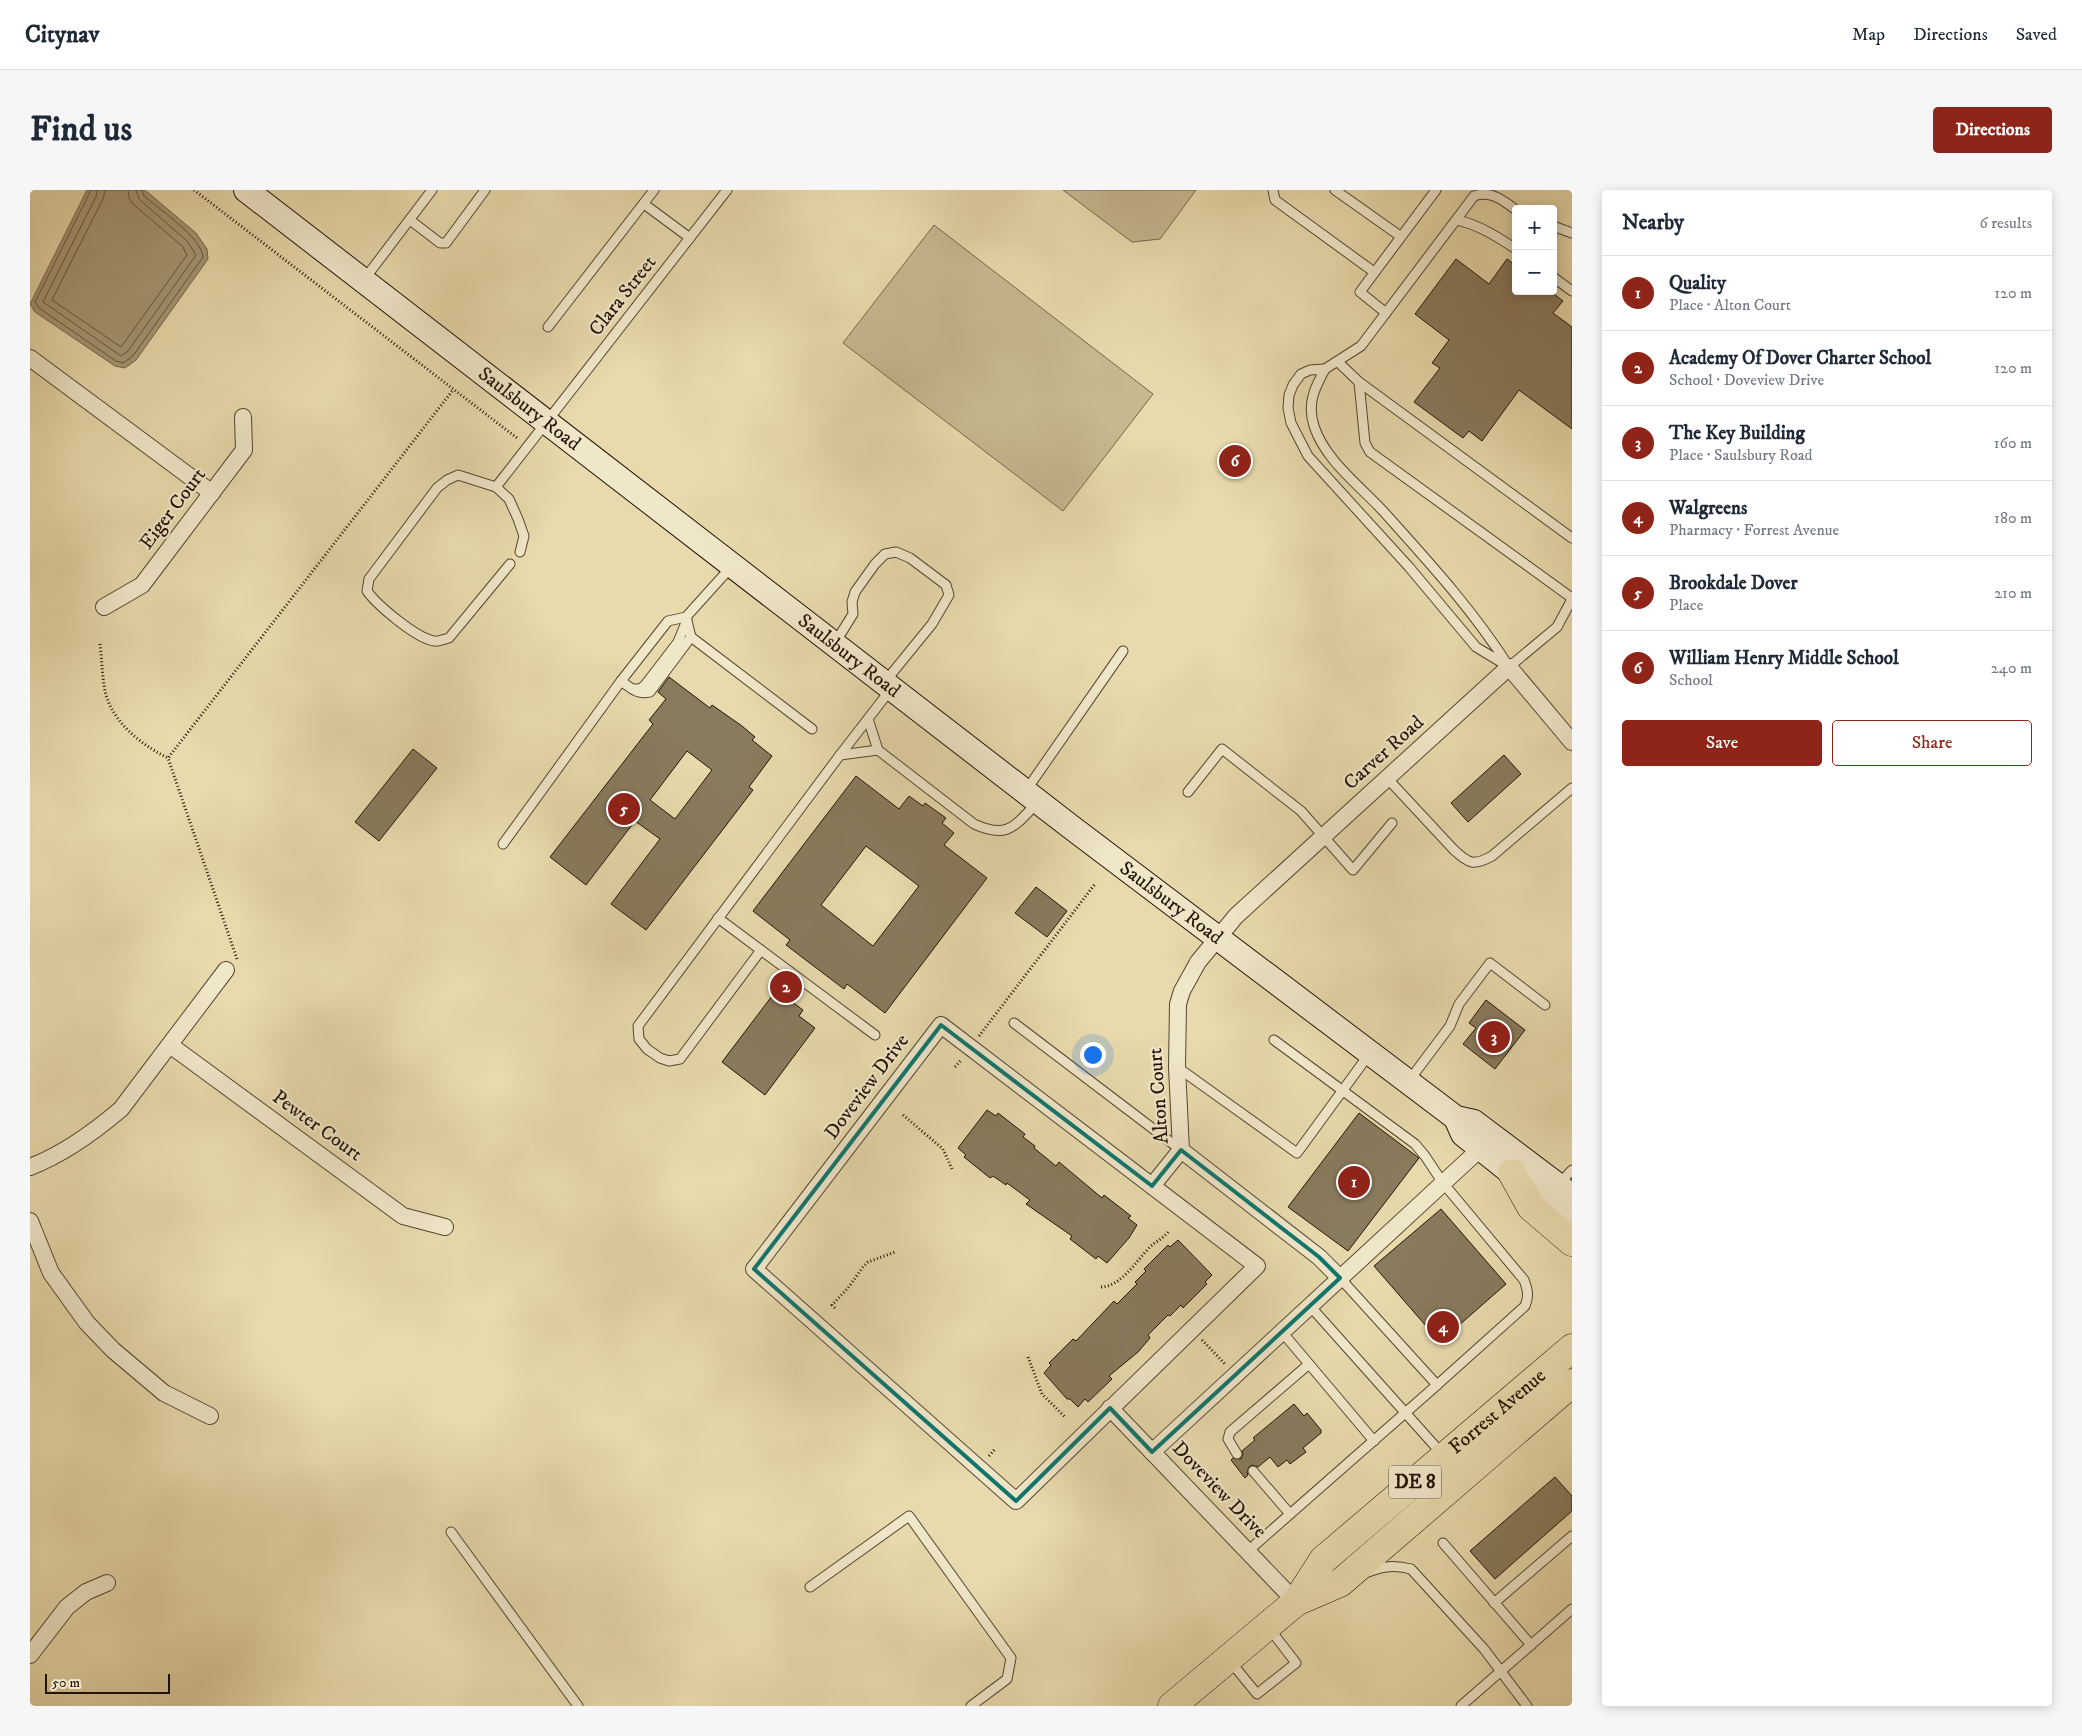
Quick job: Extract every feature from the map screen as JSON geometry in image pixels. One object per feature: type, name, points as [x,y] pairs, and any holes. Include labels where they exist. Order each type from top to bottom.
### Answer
[{"type":"highway","points":[[1512,1172],[1531,1207],[1572,1242]]},
{"type":"highway","name":"Forrest Avenue","points":[[1296,1602],[1323,1560],[1572,1348]]},
{"type":"highway","name":"Forrest Avenue","points":[[1172,1706],[1296,1602],[1340,1583],[1572,1383]]},
{"type":"main road","name":"Saulsbury Road","points":[[246,190],[1032,797],[1408,1082],[1456,1118],[1474,1122],[1567,1184]]},
{"type":"main road","name":"Saulsbury Road","points":[[1456,1118],[1463,1134],[1572,1221]]},
{"type":"street","points":[[30,358],[212,493]]},
{"type":"street","name":"Eiger Court","points":[[104,607],[142,586],[244,450],[243,417]]},
{"type":"street","points":[[1509,667],[1572,742]]},
{"type":"street","name":"Carver Road","points":[[1217,938],[1236,916],[1509,667]]},
{"type":"street","name":"Alton Court","points":[[1217,938],[1198,962],[1182,991],[1177,1020],[1181,1150],[1319,1257],[1340,1278]]},
{"type":"street","points":[[30,1167],[49,1160],[100,1127],[121,1109],[170,1045],[233,969]]},
{"type":"street","name":"Doveview Drive","points":[[941,1025],[1257,1266],[1110,1408],[1016,1501],[754,1269],[941,1025]]},
{"type":"street","name":"Pewter Court","points":[[170,1045],[403,1216],[445,1227]]},
{"type":"street","points":[[1152,1452],[1480,1148]]},
{"type":"street","points":[[1152,1186],[1181,1150]]},
{"type":"street","points":[[30,1221],[51,1273],[86,1323],[112,1350],[164,1393],[210,1416]]},
{"type":"street","name":"Doveview Drive","points":[[1110,1408],[1296,1602]]},
{"type":"street","points":[[30,1655],[67,1607],[86,1592],[107,1583]]},
{"type":"lane","points":[[363,281],[432,190]]},
{"type":"lane","points":[[410,220],[440,243],[446,242],[485,190]]},
{"type":"lane","points":[[548,327],[654,190]]},
{"type":"lane","name":"Clara Street","points":[[496,487],[727,190]]},
{"type":"lane","points":[[1273,190],[1275,200],[1374,272]]},
{"type":"lane","points":[[1336,190],[1400,236]]},
{"type":"lane","points":[[1386,313],[1360,292],[1434,190]]},
{"type":"lane","points":[[1509,667],[1476,647],[1409,567],[1308,456],[1291,423],[1288,408],[1289,395],[1301,374],[1310,370],[1325,369],[1360,346],[1474,196],[1480,192],[1489,191],[1512,207]]},
{"type":"lane","points":[[644,204],[690,238]]},
{"type":"lane","points":[[1457,220],[1472,223],[1512,246]]},
{"type":"lane","points":[[1557,227],[1572,233]]},
{"type":"lane","points":[[1557,279],[1572,291]]},
{"type":"lane","points":[[1338,362],[1359,382],[1572,538]]},
{"type":"lane","points":[[1325,369],[1313,389],[1310,403],[1315,428],[1329,454],[1396,526],[1489,635],[1509,667]]},
{"type":"lane","points":[[1359,382],[1365,443],[1370,452],[1572,599],[1557,628],[1509,667]]},
{"type":"lane","points":[[510,564],[449,638],[435,642],[418,635],[373,600],[367,591],[369,579],[437,488],[447,480],[458,475],[496,487],[508,499],[524,536],[520,552]]},
{"type":"lane","points":[[761,950],[680,1059],[669,1061],[660,1058],[648,1049],[639,1038],[638,1026],[868,719],[888,686],[950,595],[946,586],[910,558],[896,552],[885,554],[875,564],[855,592],[852,602],[854,614],[834,645]]},
{"type":"lane","points":[[624,684],[635,689],[645,685],[678,642],[686,619],[732,566]]},
{"type":"lane","points":[[686,619],[692,637],[812,729]]},
{"type":"lane","points":[[503,844],[624,684],[668,621],[686,619]]},
{"type":"lane","points":[[624,684],[636,692],[643,694],[650,692],[692,637]]},
{"type":"lane","points":[[868,719],[878,750],[974,824],[985,829],[998,831],[1011,829],[1123,651]]},
{"type":"lane","points":[[1188,792],[1222,749],[1301,811],[1353,870],[1392,823]]},
{"type":"lane","points":[[840,756],[878,750]]},
{"type":"lane","points":[[1387,778],[1454,850],[1472,863],[1481,862],[1492,856],[1572,788]]},
{"type":"lane","points":[[718,918],[875,1036]]},
{"type":"lane","points":[[1408,1082],[1450,1026],[1459,1004],[1490,963],[1545,1005]]},
{"type":"lane","points":[[1014,1023],[1181,1150]]},
{"type":"lane","points":[[1248,1551],[1525,1306],[1528,1298],[1528,1288],[1524,1280],[1443,1183],[1426,1156],[1414,1144],[1274,1040]]},
{"type":"lane","points":[[1177,1067],[1297,1153],[1370,1053]]},
{"type":"lane","points":[[1340,1278],[1437,1385]]},
{"type":"lane","points":[[1310,1306],[1444,1457]]},
{"type":"lane","points":[[1282,1332],[1374,1440]]},
{"type":"lane","points":[[1238,1454],[1228,1440],[1230,1432],[1309,1364]]},
{"type":"lane","points":[[1253,1471],[1290,1514]]},
{"type":"lane","points":[[810,1588],[909,1516],[1011,1658],[1006,1679],[971,1706]]},
{"type":"lane","points":[[451,1532],[578,1706]]},
{"type":"lane","points":[[1494,1603],[1572,1536]]},
{"type":"lane","points":[[1442,1543],[1531,1645]]},
{"type":"lane","points":[[1340,1583],[1384,1566],[1398,1566],[1411,1569],[1502,1671],[1527,1706]]},
{"type":"lane","points":[[1461,1706],[1572,1609]]},
{"type":"lane","points":[[1229,1659],[1257,1694],[1296,1663],[1267,1626]]},
{"type":"path","points":[[194,190],[516,438]]},
{"type":"path","points":[[168,758],[453,390]]},
{"type":"path","points":[[100,644],[105,691],[112,710],[127,730],[155,751],[168,758],[233,969]]},
{"type":"path","points":[[986,1026],[1095,884]]},
{"type":"path","points":[[903,1115],[944,1149],[952,1168]]},
{"type":"path","points":[[1101,1287],[1108,1287],[1120,1279],[1152,1245],[1163,1238],[1168,1232]]},
{"type":"path","points":[[835,1308],[832,1305],[848,1288],[862,1267],[868,1262],[895,1252]]},
{"type":"path","points":[[1198,1336],[1225,1364]]},
{"type":"path","points":[[1028,1356],[1042,1394],[1066,1417]]},
{"type":"highlighted area","points":[[941,1025],[1152,1186],[1181,1150],[1319,1257],[1340,1278],[1152,1452],[1110,1408],[1016,1501],[754,1269]]},
{"type":"shaded area","points":[[1063,190],[1196,190],[1160,239],[1132,242]]},
{"type":"shaded area","points":[[934,225],[1153,394],[1063,511],[843,343]]},
{"type":"water","points":[[87,190],[145,190],[196,233],[207,249],[208,259],[136,360],[125,368],[115,366],[35,312],[30,304]]},
{"type":"building","points":[[1456,259],[1489,284],[1507,259],[1512,263],[1512,295],[1555,295],[1563,301],[1553,313],[1572,327],[1572,429],[1519,390],[1482,441],[1469,431],[1463,438],[1414,402],[1440,368],[1432,363],[1449,340],[1415,314]]},
{"type":"building","points":[[669,677],[710,708],[712,705],[742,726],[755,737],[752,740],[772,756],[749,787],[753,790],[646,930],[611,904],[660,839],[635,821],[586,885],[550,857],[653,724],[649,720],[666,699],[658,692]],"holes":[[[687,751],[712,770],[675,819],[650,800]]]},
{"type":"building","points":[[413,749],[437,768],[379,841],[355,822]]},
{"type":"building","points":[[1504,755],[1521,774],[1468,822],[1451,803]]},
{"type":"building","points":[[856,776],[899,809],[909,796],[923,806],[925,803],[946,818],[942,823],[954,833],[944,845],[987,878],[885,1013],[847,984],[844,989],[786,945],[790,940],[753,911]],"holes":[[[866,846],[919,886],[873,946],[821,905]]]},
{"type":"building","points":[[1036,887],[1067,911],[1047,937],[1015,913]]},
{"type":"building","points":[[772,996],[782,1004],[787,998],[803,1010],[799,1016],[815,1028],[765,1095],[722,1062]]},
{"type":"building","points":[[1486,1000],[1525,1030],[1495,1069],[1463,1044],[1476,1028],[1469,1023]]},
{"type":"building","points":[[987,1110],[996,1116],[998,1113],[1025,1134],[1023,1137],[1056,1166],[1059,1162],[1102,1198],[1104,1195],[1131,1216],[1128,1218],[1137,1225],[1129,1238],[1107,1263],[1098,1256],[1096,1259],[1070,1239],[1072,1236],[1026,1204],[1030,1200],[1007,1183],[1006,1185],[993,1176],[990,1178],[964,1157],[966,1155],[958,1148]]},
{"type":"building","points":[[1359,1113],[1419,1158],[1348,1251],[1288,1207]]},
{"type":"building","points":[[1441,1209],[1506,1284],[1449,1334],[1433,1334],[1374,1266]]},
{"type":"building","points":[[1178,1240],[1212,1275],[1205,1282],[1207,1284],[1183,1308],[1181,1305],[1170,1316],[1168,1315],[1148,1335],[1150,1338],[1138,1352],[1109,1376],[1112,1379],[1088,1402],[1085,1399],[1078,1407],[1070,1399],[1067,1399],[1044,1373],[1051,1365],[1049,1363],[1073,1339],[1076,1341],[1114,1301],[1117,1304],[1137,1284],[1135,1282],[1146,1271],[1144,1269],[1168,1245],[1170,1247]]},
{"type":"building","points":[[1294,1404],[1304,1416],[1307,1413],[1321,1430],[1321,1433],[1303,1448],[1306,1452],[1290,1464],[1287,1460],[1278,1467],[1270,1457],[1258,1467],[1252,1465],[1249,1467],[1248,1475],[1245,1478],[1231,1460],[1233,1458],[1241,1459],[1242,1451],[1255,1440],[1253,1438]]},
{"type":"building","points":[[1555,1477],[1572,1496],[1572,1511],[1495,1579],[1470,1551]]},
{"type":"place","name":"William Henry Middle School","points":[[1235,461]]},
{"type":"place","name":"Brookdale Dover","points":[[624,809]]},
{"type":"place","name":"Academy Of Dover Charter School","points":[[786,987]]},
{"type":"place","name":"The Key Building","points":[[1494,1037]]},
{"type":"place","name":"Quality","points":[[1354,1182]]},
{"type":"place","name":"Walgreens","points":[[1443,1327]]}]
